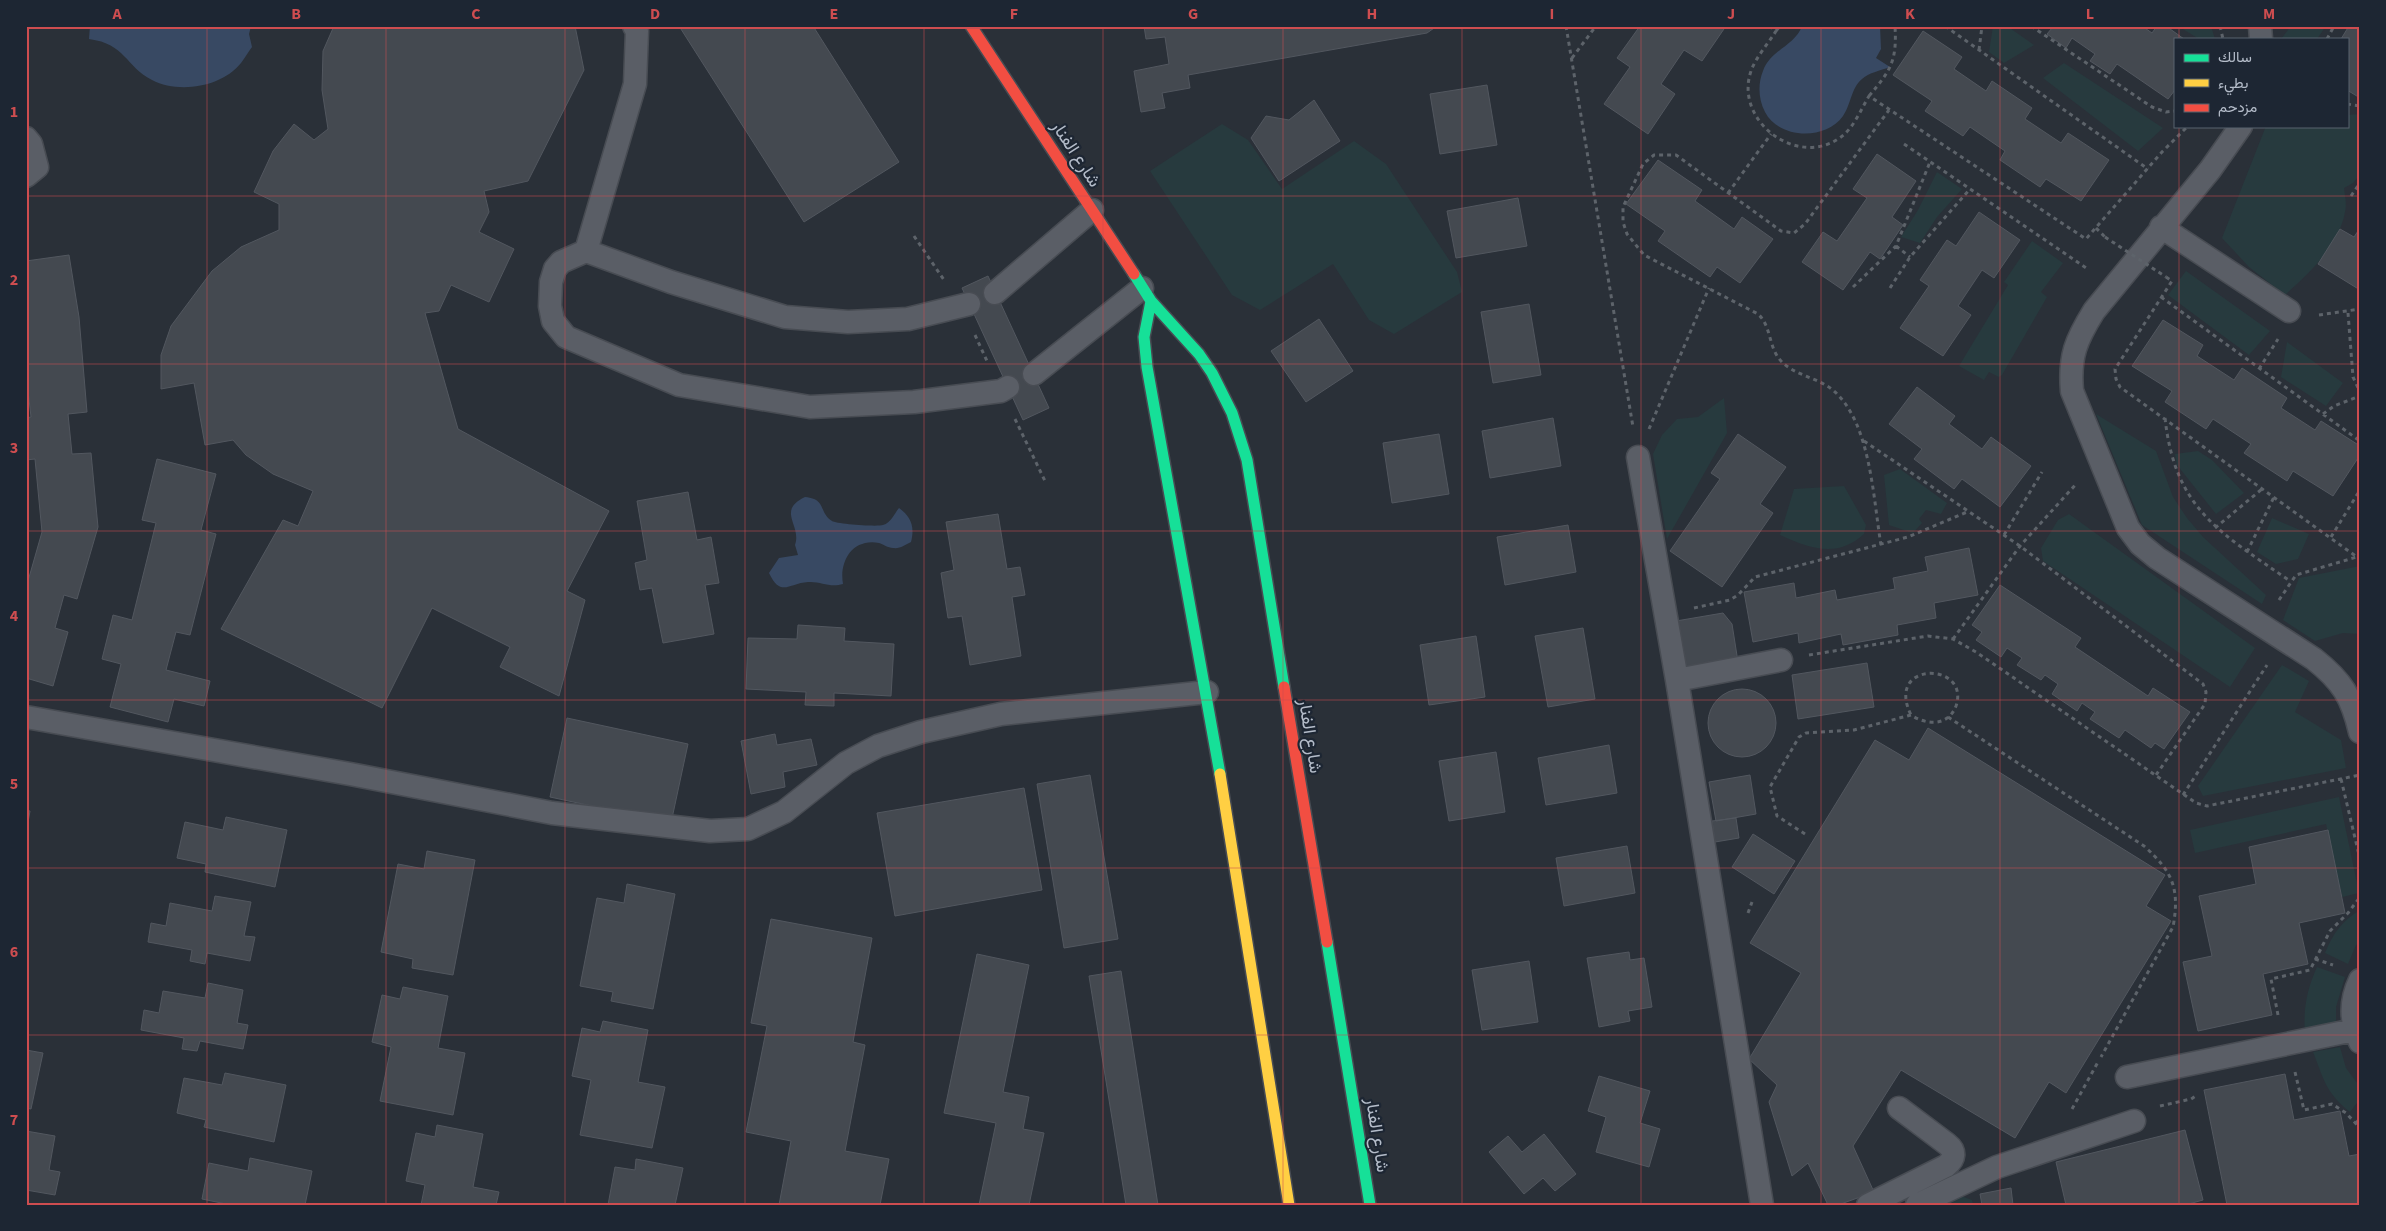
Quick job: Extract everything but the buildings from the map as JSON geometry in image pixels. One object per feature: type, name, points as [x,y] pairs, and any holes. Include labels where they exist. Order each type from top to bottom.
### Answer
[{"type":"main road","name":"شارع الفنار","points":[[971,26],[1147,294],[1177,324],[1194,345],[1218,382],[1233,413],[1247,460],[1370,1205]]},
{"type":"main road","points":[[1147,294],[1144,337],[1147,367],[1206,692],[1289,1205]]},
{"type":"lane","points":[[586,251],[635,84],[637,31],[634,26]]},
{"type":"lane","points":[[2240,128],[2210,170],[2112,286],[2080,333],[2073,351],[2070,371],[2072,391],[2128,528],[2140,544],[2157,558],[2314,658],[2344,687],[2353,706],[2360,732]]},
{"type":"lane","points":[[26,138],[31,144],[37,166],[26,176]]},
{"type":"lane","points":[[995,293],[1092,210]]},
{"type":"lane","points":[[2161,227],[2285,322]]},
{"type":"lane","points":[[965,305],[908,319],[848,322],[785,317],[671,282],[586,251],[561,262],[555,269],[550,282],[550,306],[553,320],[566,337],[679,384],[810,407],[914,402],[1004,389]]},
{"type":"lane","points":[[1034,374],[1147,294]]},
{"type":"lane","points":[[1638,457],[1678,680],[1762,1205]]},
{"type":"lane","points":[[1678,680],[1781,660]]},
{"type":"lane","points":[[26,717],[340,772],[552,813],[710,832],[748,828],[784,812],[846,763],[878,746],[921,732],[1002,714],[1206,692]]},
{"type":"lane","points":[[2127,1077],[2289,1044],[2357,1036],[2352,1011],[2354,992],[2360,980]]},
{"type":"lane","points":[[1868,1205],[1952,1162],[1953,1148],[1899,1108]]},
{"type":"lane","points":[[1917,1205],[1997,1167],[2134,1121]]},
{"type":"path","points":[[1566,26],[1638,457]]},
{"type":"path","points":[[1572,58],[1596,26]]},
{"type":"path","points":[[1768,26],[1776,32]]},
{"type":"path","points":[[1780,26],[1751,70],[1750,100],[1756,116],[1771,134],[1796,147],[1810,148],[1824,146],[1848,132],[1869,96],[1889,73],[1896,46],[1895,26]]},
{"type":"path","points":[[1944,26],[2148,169]]},
{"type":"path","points":[[1978,50],[1982,26]]},
{"type":"path","points":[[2031,26],[2152,107],[2166,112],[2174,111]]},
{"type":"path","points":[[2328,38],[2334,26]]},
{"type":"path","points":[[1869,96],[2086,240],[2186,128]]},
{"type":"path","points":[[1882,545],[1863,440],[1853,416],[1834,391],[1821,382],[1792,370],[1781,360],[1770,340],[1767,324],[1763,319],[1709,288],[1644,255],[1627,234],[1623,222],[1623,207],[1643,164],[1654,155],[1676,155],[1781,231],[1794,233],[1805,224],[1889,110]]},
{"type":"path","points":[[1728,193],[1771,134]]},
{"type":"path","points":[[1904,144],[2112,286]]},
{"type":"path","points":[[1853,288],[1896,246],[1930,162]]},
{"type":"path","points":[[2351,196],[2360,183]]},
{"type":"path","points":[[1890,288],[1910,257],[1970,190]]},
{"type":"path","points":[[2096,228],[2105,237],[2172,281],[2115,369],[2116,379],[2120,387],[2358,556]]},
{"type":"path","points":[[914,236],[965,305],[1045,481]]},
{"type":"path","points":[[1896,246],[1910,257]]},
{"type":"path","points":[[1638,457],[1709,288]]},
{"type":"path","points":[[2161,297],[2360,441]]},
{"type":"path","points":[[2259,369],[2285,322],[2310,315],[2348,313],[2360,309]]},
{"type":"path","points":[[2348,313],[2353,377],[2360,392]]},
{"type":"path","points":[[2323,414],[2334,406],[2360,396]]},
{"type":"path","points":[[2165,418],[2168,445],[2175,470],[2187,493],[2215,528],[2290,581]]},
{"type":"path","points":[[1863,440],[2020,546],[2203,684],[2206,692],[2205,704],[2156,775]]},
{"type":"path","points":[[2004,535],[2042,472]]},
{"type":"path","points":[[2215,528],[2262,489]]},
{"type":"path","points":[[2331,538],[2360,490]]},
{"type":"path","points":[[1953,639],[2020,546],[2031,536],[2066,494]]},
{"type":"path","points":[[2247,552],[2274,497]]},
{"type":"path","points":[[1665,614],[1730,600],[1738,595],[1755,577],[1882,545],[1928,531],[1968,512]]},
{"type":"path","points":[[2263,626],[2290,581],[2303,572],[2358,556]]},
{"type":"path","points":[[1781,660],[1906,638],[1928,636],[1953,639],[1976,652],[2196,803],[2215,806],[2360,775]]},
{"type":"path","points":[[2183,795],[2283,640]]},
{"type":"path","points":[[1926,672],[1939,673],[1951,680],[1957,693],[1956,706],[1948,717],[1936,723],[1923,722],[1912,715],[1905,703],[1906,690],[1914,678],[1926,672]]},
{"type":"path","points":[[1805,834],[1777,816],[1770,786],[1799,737],[1806,732],[1854,730],[1912,715]]},
{"type":"path","points":[[1948,717],[2144,846],[2161,862],[2173,881],[2177,904],[2173,927],[2049,1149]]},
{"type":"path","points":[[2341,779],[2360,859]]},
{"type":"path","points":[[2279,1018],[2271,978],[2310,970],[2330,931],[2348,913],[2360,897]]},
{"type":"path","points":[[2289,1044],[2304,1110],[2332,1104],[2346,1113],[2360,1128]]},
{"type":"path","points":[[2356,1124],[2360,1117]]},
{"type":"green space","points":[[1993,26],[2007,26],[2034,45],[2004,63],[1989,52]]},
{"type":"green space","points":[[2178,26],[2211,26],[2215,38],[2197,38]]},
{"type":"green space","points":[[2291,26],[2326,26],[2318,38],[2282,38]]},
{"type":"green space","points":[[2064,63],[2163,128],[2138,151],[2043,78]]},
{"type":"green space","points":[[2360,114],[2360,175],[2353,183],[2344,188],[2345,212],[2342,224],[2330,247],[2304,278],[2285,295],[2249,267],[2222,238],[2265,128],[2348,128],[2348,115]]},
{"type":"green space","points":[[1222,124],[1248,140],[1282,189],[1354,141],[1386,164],[1457,272],[1462,292],[1394,334],[1369,320],[1333,264],[1260,310],[1232,295],[1150,171]]},
{"type":"green space","points":[[1937,172],[1962,189],[1937,217],[1920,243],[1901,237],[1918,210]]},
{"type":"green space","points":[[2032,241],[2063,263],[2041,292],[2047,297],[2002,375],[1999,377],[1989,372],[1984,380],[1959,366],[2008,285],[2004,282]]},
{"type":"green space","points":[[2186,271],[2270,331],[2249,355],[2168,295]]},
{"type":"green space","points":[[2287,342],[2343,383],[2326,406],[2281,377]]},
{"type":"green space","points":[[1724,398],[1727,433],[1667,539],[1653,454],[1662,435],[1677,419],[1698,417]]},
{"type":"green space","points":[[2096,414],[2156,451],[2173,497],[2187,518],[2203,537],[2266,595],[2262,604],[2142,525]]},
{"type":"green space","points":[[2198,451],[2212,460],[2244,493],[2216,514],[2177,465],[2175,454]]},
{"type":"green space","points":[[1900,469],[1947,503],[1941,514],[1926,510],[1919,519],[1922,523],[1913,533],[1889,525],[1884,475]]},
{"type":"green space","points":[[1844,486],[1866,525],[1864,534],[1854,542],[1844,547],[1823,549],[1802,544],[1780,535],[1794,489]]},
{"type":"green space","points":[[2069,514],[2255,648],[2230,687],[2043,561],[2041,548],[2058,520]]},
{"type":"green space","points":[[2272,518],[2309,534],[2298,559],[2276,564],[2257,552]]},
{"type":"green space","points":[[2360,566],[2360,634],[2343,633],[2315,641],[2283,620],[2299,578]]},
{"type":"green space","points":[[2282,665],[2309,681],[2295,712],[2341,740],[2346,768],[2203,796],[2198,786]]},
{"type":"green space","points":[[2339,797],[2359,893],[2342,897],[2326,824],[2195,853],[2190,830]]},
{"type":"green space","points":[[2360,910],[2360,943],[2356,945],[2348,964],[2325,953],[2331,939],[2339,928]]},
{"type":"green space","points":[[2317,967],[2345,977],[2336,1007],[2336,1027],[2305,1033],[2306,999]]},
{"type":"green space","points":[[2340,1047],[2346,1068],[2360,1087],[2360,1099],[2350,1112],[2331,1092],[2323,1078],[2313,1052]]},
{"type":"green space","points":[[1961,1196],[1972,1200],[1973,1205],[1939,1205]]},
{"type":"water","points":[[90,26],[251,26],[249,34],[252,47],[241,63],[223,78],[199,86],[175,87],[152,80],[136,68],[118,50],[89,39]]},
{"type":"water","points":[[1802,26],[1880,26],[1881,49],[1876,58],[1890,67],[1871,73],[1858,83],[1843,116],[1835,124],[1825,130],[1802,134],[1781,128],[1772,121],[1763,107],[1760,96],[1760,81],[1766,64],[1794,39]]},
{"type":"water","points":[[805,497],[817,500],[825,514],[832,521],[848,524],[883,525],[890,520],[899,508],[911,522],[911,542],[898,548],[870,542],[861,544],[849,553],[843,568],[843,584],[833,585],[808,582],[786,587],[777,585],[769,573],[779,558],[798,555],[791,513],[792,508],[797,502]]},
{"type":"traffic: fast","points":[[1134,274],[1151,301],[1199,354],[1212,373],[1232,413],[1247,460],[1284,687]]},
{"type":"traffic: fast","points":[[1151,301],[1144,337],[1147,367],[1220,774]]},
{"type":"traffic: fast","points":[[1327,942],[1370,1205]]},
{"type":"traffic: slow","points":[[1220,774],[1289,1205]]},
{"type":"traffic: jam","points":[[971,26],[1134,274]]},
{"type":"traffic: jam","points":[[1284,687],[1327,942]]}]
